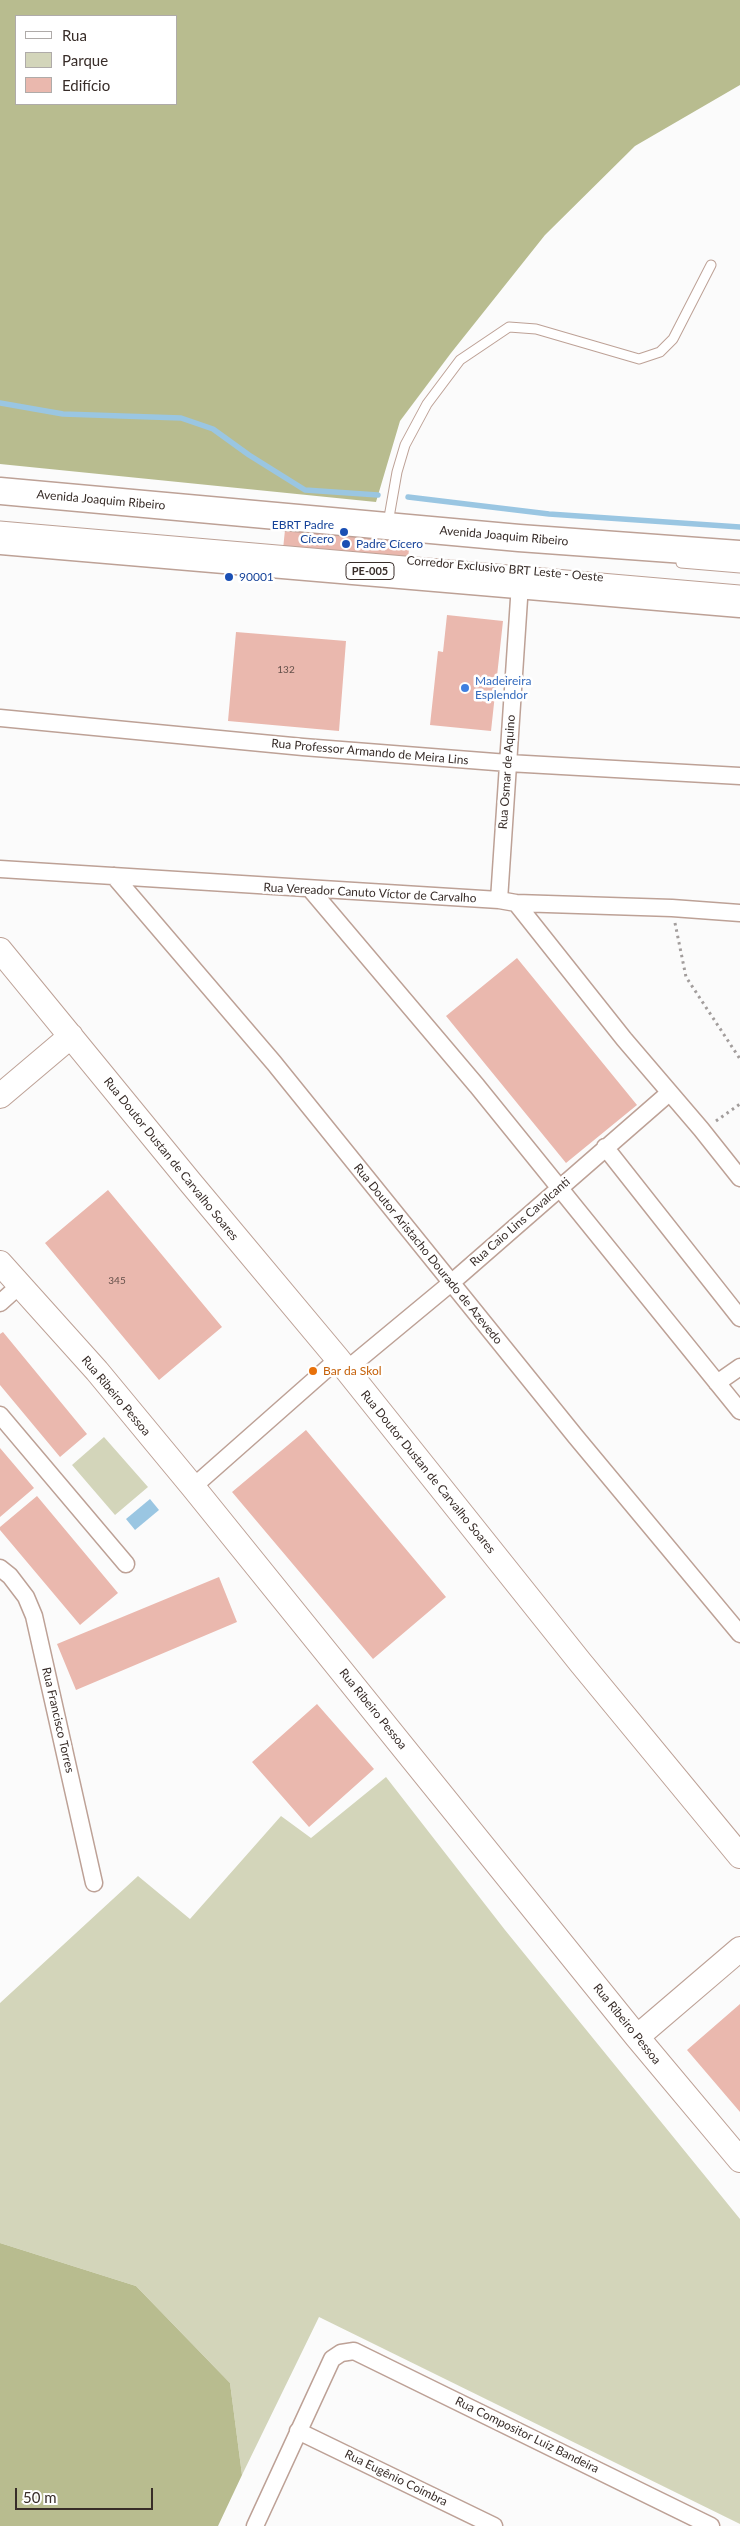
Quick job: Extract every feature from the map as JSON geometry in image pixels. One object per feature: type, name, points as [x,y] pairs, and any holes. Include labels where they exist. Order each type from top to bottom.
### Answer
[{"type":"main road","name":"Avenida Joaquim Ribeiro","points":[[0,491],[387,526],[740,554]]},
{"type":"main road","name":"PE-005","points":[[0,541],[740,604]]},
{"type":"main road","name":"Rua Doutor Dustan de Carvalho Soares","points":[[0,950],[342,1364],[586,1670],[740,1856]]},
{"type":"main road","points":[[0,1096],[71,1036]]},
{"type":"main road","name":"Rua Ribeiro Pessoa","points":[[0,1263],[6,1297],[96,1371],[193,1487],[637,2037],[740,2160]]},
{"type":"main road","points":[[637,2037],[740,1949]]},
{"type":"street","name":"Rua Osmar de Aquino","points":[[499,900],[520,584]]},
{"type":"street","name":"Rua Professor Armando de Meira Lins","points":[[0,718],[303,747],[508,763],[740,776]]},
{"type":"street","name":"Rua Vereador Canuto Víctor de Carvalho","points":[[0,869],[311,890],[499,900],[516,903],[672,908],[740,913]]},
{"type":"street","name":"Rua Doutor Aristacho Dourado de Azevedo","points":[[114,876],[274,1063],[451,1283],[740,1634]]},
{"type":"street","points":[[311,890],[560,1187],[740,1411]]},
{"type":"street","points":[[516,903],[740,1178]]},
{"type":"street","name":"Rua Caio Lins Cavalcanti","points":[[193,1487],[342,1364],[451,1283],[669,1093]]},
{"type":"street","points":[[605,1148],[740,1318]]},
{"type":"street","points":[[718,1383],[740,1366]]},
{"type":"street","points":[[0,1415],[126,1564]]},
{"type":"street","name":"Rua Francisco Torres","points":[[0,1568],[10,1576],[26,1597],[34,1616],[94,1883]]},
{"type":"street","name":"Rua Compositor Luiz Bandeira","points":[[298,2431],[332,2360],[341,2353],[354,2351],[366,2355],[711,2526]]},
{"type":"street","points":[[255,2526],[298,2431]]},
{"type":"street","name":"Rua Eugênio Coimbra","points":[[298,2431],[494,2526]]},
{"type":"lane","points":[[387,526],[397,472],[405,445],[426,404],[460,360],[509,327],[536,329],[639,358],[660,352],[673,339],[711,265]]},
{"type":"lane","name":"Corredor Exclusivo BRT Leste - Oeste","points":[[0,500],[562,551]]},
{"type":"lane","name":"Corredor Exclusivo BRT Leste - Oeste","points":[[0,526],[740,590]]},
{"type":"lane","points":[[671,562],[740,568]]},
{"type":"path","points":[[672,908],[686,977],[740,1059]]},
{"type":"path","points":[[701,1129],[727,1115],[740,1104]]},
{"type":"green space","points":[[0,0],[740,0],[740,85],[635,146],[545,235],[451,353],[400,421],[376,502],[0,464]]},
{"type":"green space","points":[[104,1437],[148,1487],[115,1515],[72,1465]]},
{"type":"green space","points":[[386,1777],[505,1930],[740,2219],[740,2524],[319,2317],[242,2475],[230,2383],[136,2286],[0,2243],[0,2003],[138,1876],[190,1919],[281,1816],[311,1838]]},
{"type":"green space","points":[[0,2243],[136,2286],[230,2383],[242,2475],[218,2526],[0,2526]]},
{"type":"water","points":[[150,1499],[159,1510],[135,1530],[126,1519]]},
{"type":"building","name":"Padre Cícero","points":[[285,530],[410,539],[408,559],[283,549]]},
{"type":"building","name":"Madeireira Esplendor","points":[[447,615],[503,621],[491,731],[430,725],[438,651],[443,652]]},
{"type":"building","points":[[236,632],[346,641],[339,731],[228,721]]},
{"type":"building","points":[[517,958],[637,1105],[566,1163],[446,1016]]},
{"type":"building","points":[[108,1190],[222,1327],[159,1380],[45,1243]]},
{"type":"building","points":[[3,1332],[87,1434],[60,1457],[0,1385],[0,1334]]},
{"type":"building","points":[[306,1430],[446,1597],[373,1659],[232,1492]]},
{"type":"building","points":[[0,1448],[34,1488],[0,1517]]},
{"type":"building","points":[[37,1496],[118,1593],[80,1625],[0,1530],[0,1527]]},
{"type":"building","points":[[219,1577],[237,1622],[76,1690],[57,1644]]},
{"type":"building","points":[[317,1704],[374,1769],[309,1827],[252,1762]]},
{"type":"building","points":[[740,2004],[740,2112],[687,2050]]},
{"type":"waterway","points":[[0,403],[63,414],[181,418],[213,429],[249,455],[305,490],[378,495]]},
{"type":"waterway","points":[[408,497],[549,514],[740,527]]},
{"type":"place","name":"EBRT Padre Cícero","points":[[344,532]]},
{"type":"place","name":"Padre Cícero","points":[[346,544]]},
{"type":"place","name":"90001","points":[[229,577]]},
{"type":"place","name":"Madeireira Esplendor","points":[[465,688]]},
{"type":"place","name":"Bar da Skol","points":[[313,1371]]}]
